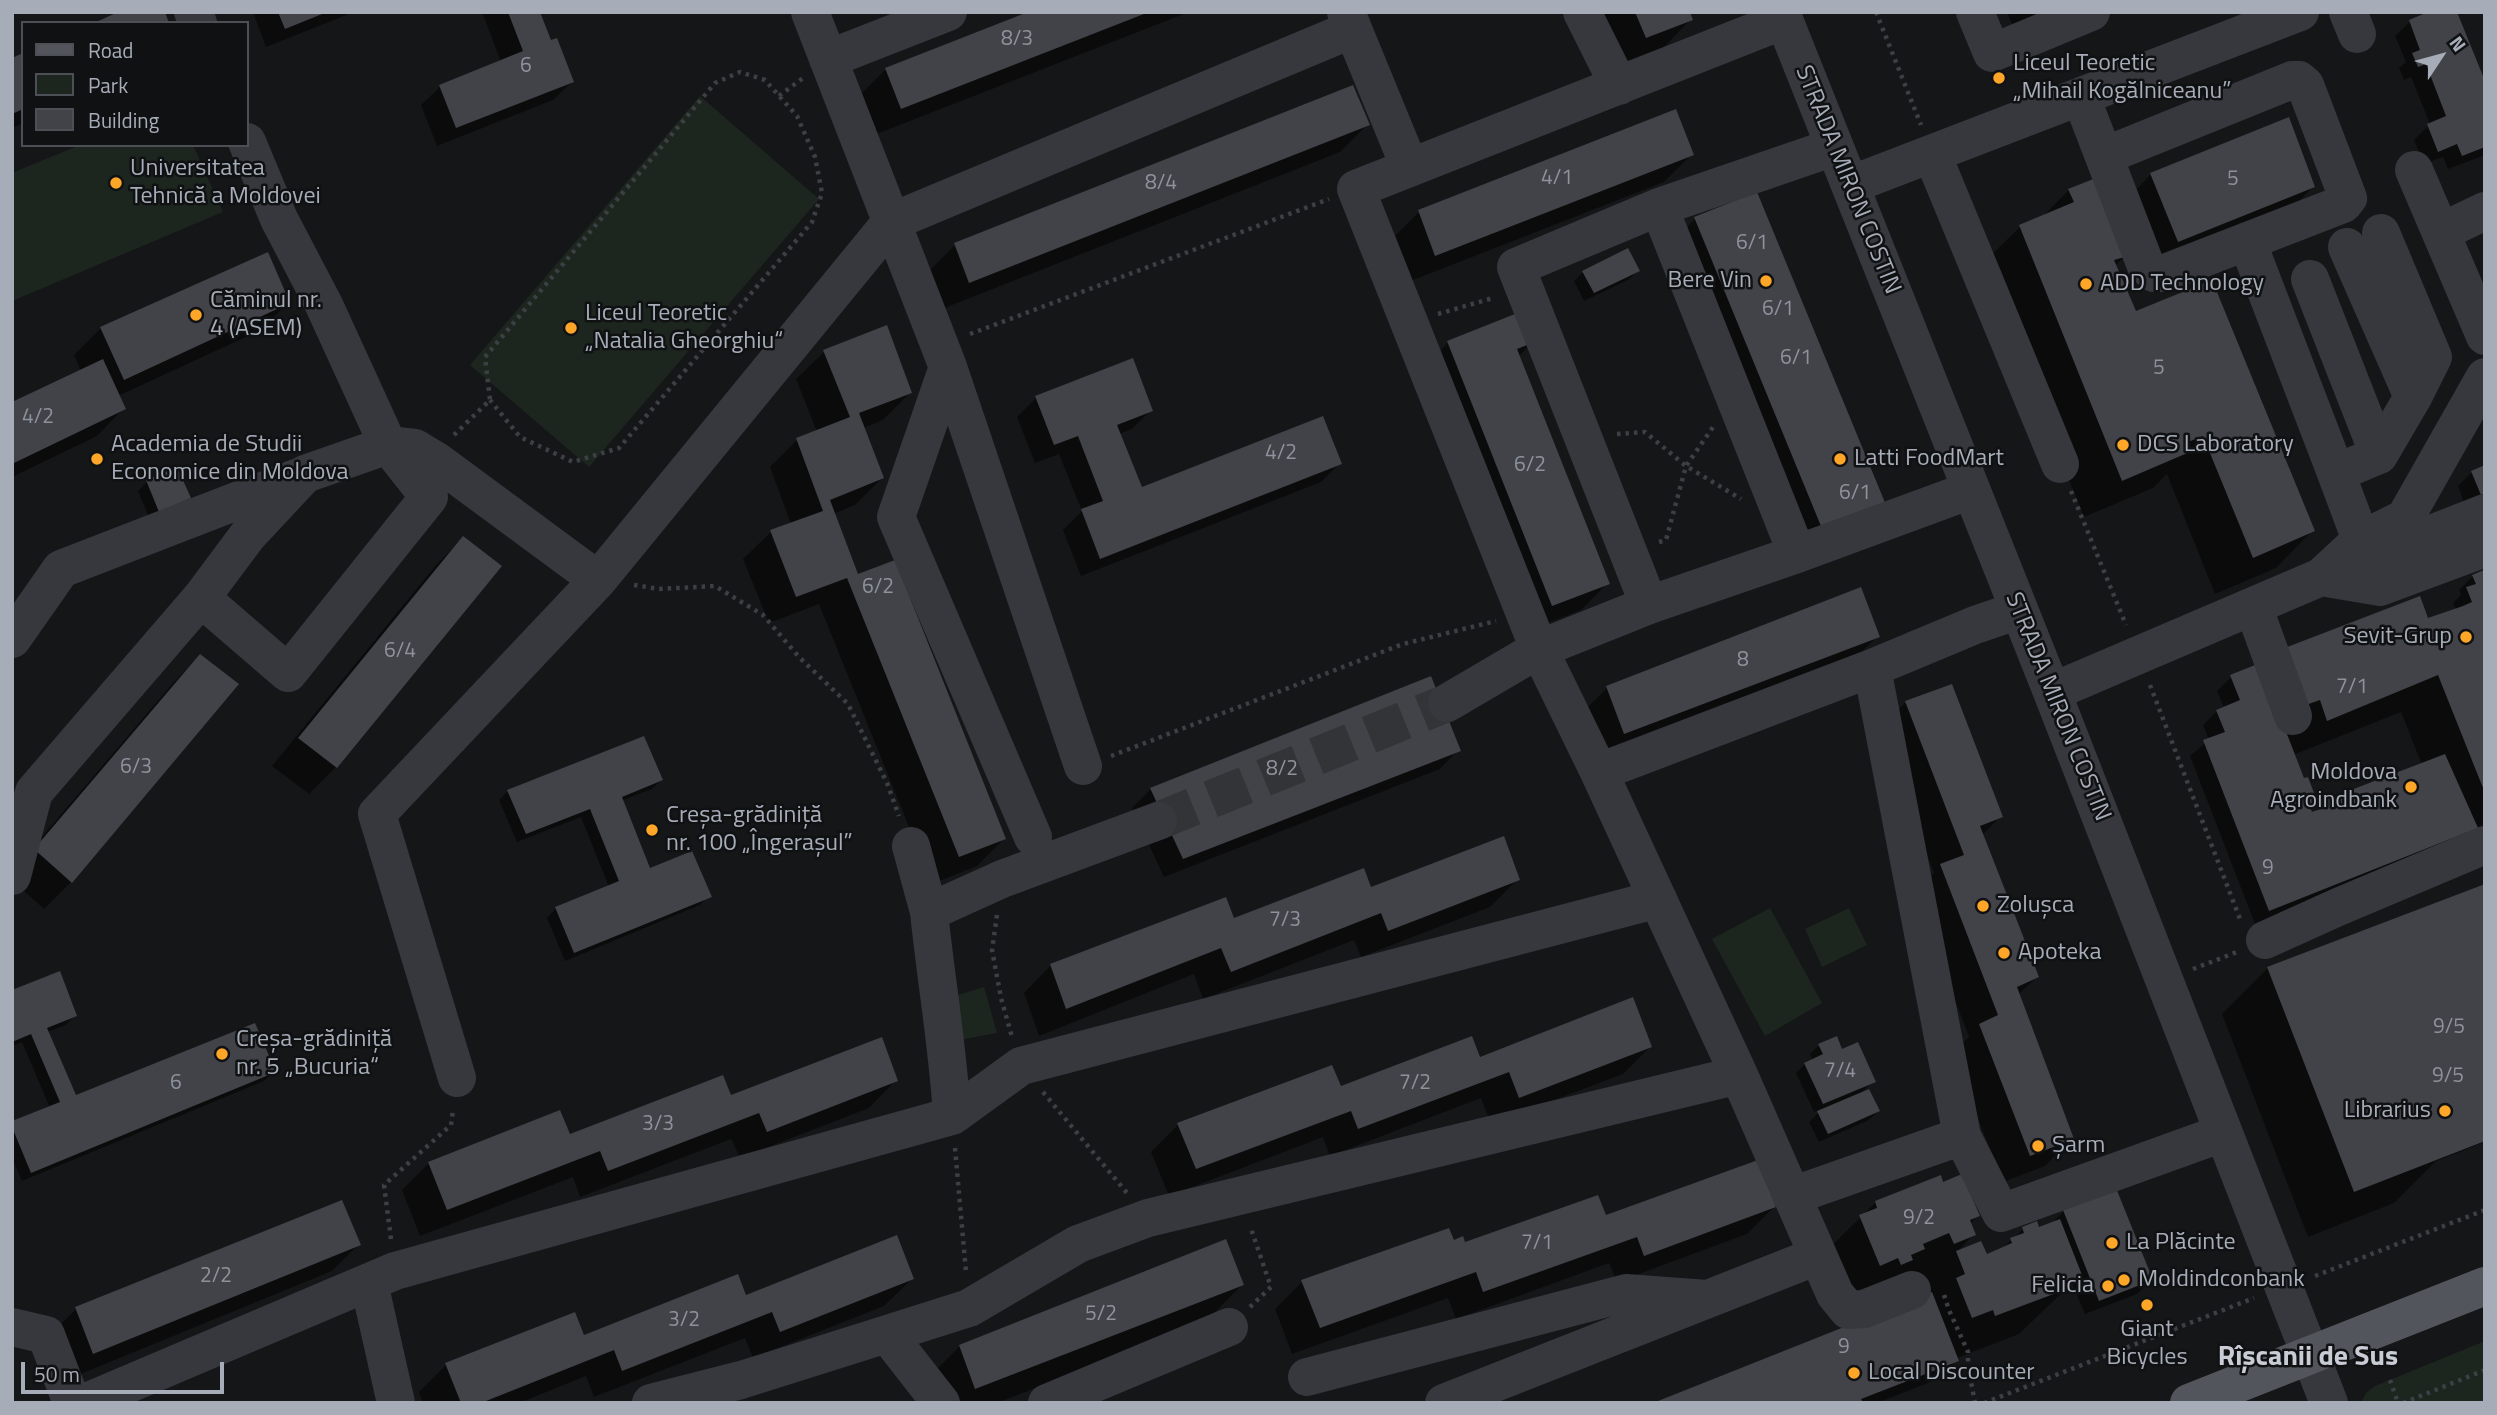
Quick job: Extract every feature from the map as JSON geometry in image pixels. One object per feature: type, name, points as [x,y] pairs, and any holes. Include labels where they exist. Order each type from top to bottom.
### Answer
[{"type":"main road","points":[[2189,1403],[2485,1286]]},
{"type":"street","points":[[810,12],[944,356],[1083,766]]},
{"type":"street","points":[[828,59],[948,12]]},
{"type":"street","points":[[1582,12],[1619,86]]},
{"type":"street","points":[[1975,12],[1992,53],[2091,12]]},
{"type":"street","points":[[1850,186],[2300,12]]},
{"type":"street","points":[[1783,16],[1619,86],[1356,189],[1539,649],[1739,1075],[1835,1294],[1848,1310],[1864,1309],[1912,1290]]},
{"type":"street","name":"STRADA MIRON COSTIN","points":[[1783,16],[2052,692],[2329,1403]]},
{"type":"street","points":[[457,1078],[377,814],[598,580],[891,222],[1349,20],[1409,168]]},
{"type":"street","points":[[2081,97],[2146,266],[2154,272],[2165,273],[2343,204],[2348,198],[2305,85],[2299,80],[2292,80],[2104,156]]},
{"type":"street","points":[[201,598],[288,673],[429,497],[388,445],[324,305],[279,219],[248,144]]},
{"type":"street","points":[[1649,605],[1516,267],[1659,207],[1833,146]]},
{"type":"street","points":[[1932,154],[2060,464]]},
{"type":"street","points":[[2414,170],[2485,336]]},
{"type":"street","points":[[1659,207],[1797,554]]},
{"type":"street","points":[[2441,232],[2485,211]]},
{"type":"street","points":[[2336,473],[2379,455],[2433,356],[2364,240]]},
{"type":"street","points":[[2247,241],[2361,540]]},
{"type":"street","points":[[2310,279],[2379,455]]},
{"type":"street","points":[[944,356],[896,517],[1033,837]]},
{"type":"street","points":[[2321,577],[2361,540],[2406,518],[2485,377]]},
{"type":"street","points":[[12,590],[305,474],[388,445],[415,448],[430,457],[598,580]]},
{"type":"street","points":[[12,876],[23,782],[201,598],[248,535],[305,474]]},
{"type":"street","points":[[1447,703],[1539,649],[1649,605],[1970,490]]},
{"type":"street","points":[[2052,692],[2321,577],[2485,513]]},
{"type":"street","points":[[2321,577],[2380,587],[2485,548]]},
{"type":"street","points":[[12,639],[61,569]]},
{"type":"street","points":[[2253,607],[2293,716]]},
{"type":"street","points":[[1599,772],[2019,610]]},
{"type":"street","points":[[1872,668],[1962,1136],[2001,1213],[2223,1133]]},
{"type":"street","points":[[929,912],[1002,879],[1158,821]]},
{"type":"street","points":[[2249,937],[2338,906],[2485,845]]},
{"type":"street","points":[[911,846],[929,912],[937,995],[949,1070],[952,1116]]},
{"type":"street","points":[[84,1403],[382,1277],[952,1116],[1021,1066],[1658,900]]},
{"type":"street","points":[[651,1403],[741,1380],[969,1308],[1078,1244],[1148,1218],[1739,1075]]},
{"type":"street","points":[[1792,1196],[1962,1136]]},
{"type":"street","points":[[1444,1403],[1817,1256]]},
{"type":"street","points":[[382,1277],[396,1403]]},
{"type":"street","points":[[1307,1377],[1626,1293],[1707,1299]]},
{"type":"street","points":[[12,1327],[46,1335],[72,1403]]},
{"type":"street","points":[[1047,1403],[1229,1327]]},
{"type":"street","points":[[887,1334],[940,1403]]},
{"type":"path","points":[[1876,12],[1932,154]]},
{"type":"path","points":[[740,72],[765,80],[797,116],[815,157],[822,193],[812,222],[646,417],[619,448],[573,462],[520,438],[490,400],[485,357],[715,83],[740,72]]},
{"type":"path","points":[[944,356],[1356,189]]},
{"type":"path","points":[[1409,322],[1525,290]]},
{"type":"path","points":[[430,457],[490,400]]},
{"type":"path","points":[[1628,552],[1666,540],[1686,466],[1706,436],[1736,400]]},
{"type":"path","points":[[1581,435],[1646,432],[1686,466],[1741,499],[1781,513]]},
{"type":"path","points":[[2060,464],[2139,656],[2249,937],[2189,971]]},
{"type":"path","points":[[598,580],[659,589],[715,586],[763,615],[799,657],[848,704],[887,783],[911,846]]},
{"type":"path","points":[[1083,766],[1403,644],[1524,614]]},
{"type":"path","points":[[1002,879],[992,950],[1001,998],[1021,1066],[1148,1218]]},
{"type":"path","points":[[382,1277],[384,1185],[451,1125],[457,1078]]},
{"type":"path","points":[[952,1116],[969,1308]]},
{"type":"path","points":[[1229,1327],[1270,1287],[1240,1196]]},
{"type":"path","points":[[1984,1403],[2485,1210]]},
{"type":"path","points":[[1949,1310],[1968,1352],[1975,1403]]},
{"type":"path","points":[[2390,1380],[2401,1403],[2485,1370]]},
{"type":"green space","points":[[700,96],[819,199],[589,467],[470,365]]},
{"type":"green space","name":"Universitatea Tehnică a Moldovei","points":[[75,147],[194,147],[223,212],[12,301],[12,173]]},
{"type":"green space","points":[[1770,908],[1822,1003],[1765,1036],[1712,939]]},
{"type":"green space","points":[[1849,908],[1867,945],[1822,967],[1805,929]]},
{"type":"green space","points":[[984,987],[997,1033],[954,1041],[949,998]]},
{"type":"green space","points":[[2485,1341],[2485,1403],[2361,1403],[2366,1393],[2375,1386]]},
{"type":"building","points":[[118,12],[165,12],[168,21],[98,21]]},
{"type":"building","points":[[278,12],[327,12],[285,29]]},
{"type":"building","points":[[508,12],[540,12],[551,40],[557,38],[574,82],[456,128],[439,85],[523,51]]},
{"type":"building","points":[[1028,12],[1149,12],[901,109],[885,68]]},
{"type":"building","points":[[1635,12],[1690,12],[1693,20],[1646,38]]},
{"type":"building","points":[[2428,12],[2457,12],[2485,81],[2485,147],[2462,156],[2457,144],[2438,152],[2427,124],[2446,116],[2426,64],[2418,67],[2412,53],[2420,50],[2409,20]]},
{"type":"building","points":[[21,54],[21,110],[12,114],[12,58]]},
{"type":"building","points":[[1353,85],[1370,125],[969,283],[954,243]]},
{"type":"building","points":[[1676,109],[1694,155],[1435,256],[1418,210]]},
{"type":"building","points":[[2289,117],[2315,187],[2178,242],[2150,173]]},
{"type":"building","points":[[2096,178],[2128,256],[2114,260],[2136,311],[2212,280],[2315,531],[2253,558],[2203,436],[2188,442],[2192,451],[2122,481],[2019,225],[2074,202],[2068,189]]},
{"type":"building","points":[[1757,192],[1886,505],[1823,531],[1694,217]]},
{"type":"building","points":[[1628,248],[1640,271],[1594,293],[1582,271]]},
{"type":"building","name":"Căminul nr. 4 (ASEM)","points":[[268,252],[290,303],[124,380],[100,327]]},
{"type":"building","points":[[1525,310],[1537,341],[1517,349],[1610,584],[1552,606],[1447,341]]},
{"type":"building","points":[[887,325],[912,393],[859,413],[884,478],[830,500],[858,574],[895,560],[1006,839],[959,857],[847,578],[796,597],[770,530],[823,511],[796,438],[850,417],[823,350]]},
{"type":"building","points":[[1133,358],[1153,411],[1117,425],[1142,487],[1323,416],[1342,464],[1100,559],[1081,509],[1103,501],[1078,436],[1054,445],[1035,396]]},
{"type":"building","points":[[103,359],[126,409],[12,464],[12,402]]},
{"type":"building","points":[[2485,465],[2485,493],[2481,495],[2471,471]]},
{"type":"building","points":[[177,467],[191,498],[159,512],[146,480]]},
{"type":"building","points":[[463,536],[502,566],[337,768],[298,738]]},
{"type":"building","points":[[2484,570],[2485,793],[2438,675],[2327,721],[2320,700],[2303,706],[2282,649],[2420,596],[2428,618],[2463,606],[2472,602],[2466,587],[2476,584],[2472,575]]},
{"type":"building","points":[[1861,587],[1880,637],[1624,734],[1606,686]]},
{"type":"building","points":[[200,654],[239,684],[72,883],[34,849]]},
{"type":"building","name":"Moldova Agroindbank","points":[[2255,665],[2280,716],[2304,778],[2308,777],[2317,801],[2309,804],[2312,812],[2328,806],[2325,800],[2445,754],[2478,828],[2269,911],[2203,740],[2225,732],[2216,710],[2240,700],[2230,675]]},
{"type":"building","points":[[1431,676],[1461,751],[1183,859],[1150,788]]},
{"type":"building","points":[[1952,684],[2003,817],[1980,826],[2039,977],[2017,987],[2074,1139],[2030,1156],[1979,1024],[1998,1015],[1940,864],[1964,855],[1905,701]]},
{"type":"building","points":[[644,736],[663,780],[622,797],[650,868],[692,851],[712,897],[574,953],[555,907],[619,881],[590,809],[526,834],[507,790]]},
{"type":"building","points":[[1504,836],[1520,880],[1388,931],[1381,913],[1231,972],[1221,948],[1066,1009],[1050,964],[1226,897],[1234,918],[1364,868],[1371,887]]},
{"type":"building","points":[[2485,884],[2485,1141],[2354,1192],[2267,967]]},
{"type":"building","points":[[60,971],[77,1016],[47,1028],[76,1095],[255,1023],[276,1072],[31,1173],[12,1121],[60,1102],[31,1034],[12,1042],[12,990]]},
{"type":"building","points":[[1633,997],[1652,1047],[1519,1098],[1509,1072],[1358,1129],[1351,1111],[1196,1169],[1177,1123],[1332,1065],[1341,1086],[1472,1036],[1480,1057]]},
{"type":"building","points":[[1837,1036],[1842,1049],[1858,1042],[1876,1082],[1823,1104],[1804,1063],[1823,1054],[1818,1044]]},
{"type":"building","points":[[882,1037],[898,1081],[767,1132],[759,1113],[608,1171],[600,1151],[447,1210],[428,1162],[560,1110],[570,1134],[723,1075],[731,1095]]},
{"type":"building","points":[[1869,1089],[1880,1111],[1828,1134],[1817,1111]]},
{"type":"building","points":[[1758,1160],[1776,1207],[1644,1256],[1637,1237],[1483,1292],[1476,1272],[1320,1328],[1301,1280],[1449,1228],[1454,1240],[1463,1236],[1465,1242],[1598,1195],[1606,1215]]},
{"type":"building","points":[[1962,1174],[1980,1216],[1970,1220],[1976,1235],[1954,1244],[1949,1233],[1923,1244],[1925,1249],[1911,1255],[1913,1260],[1901,1265],[1898,1258],[1880,1266],[1859,1215],[1877,1208],[1875,1201],[1941,1175],[1943,1182]]},
{"type":"building","points":[[2116,1188],[2153,1280],[2099,1301],[2063,1210]]},
{"type":"building","points":[[342,1200],[361,1245],[93,1354],[75,1307]]},
{"type":"building","points":[[2060,1219],[2082,1275],[2065,1283],[2067,1289],[1995,1316],[1993,1310],[1972,1318],[1956,1278],[1965,1274],[1956,1251],[1981,1241],[1987,1254],[2012,1243],[2010,1238],[2024,1233],[2022,1227],[2037,1221],[2039,1227]]},
{"type":"building","points":[[897,1235],[914,1279],[780,1332],[772,1312],[622,1371],[614,1350],[481,1403],[461,1403],[445,1363],[575,1312],[584,1335],[738,1274],[746,1295]]},
{"type":"building","points":[[1226,1239],[1244,1285],[975,1389],[959,1345]]},
{"type":"building","points":[[1932,1292],[1959,1361],[1861,1399],[1863,1403],[1653,1403]]},
{"type":"tunnel","points":[[1158,821],[1447,703]]},
{"type":"place","name":"Liceul Teoretic „Mihail Kogălniceanu”","points":[[1999,78]]},
{"type":"place","name":"Universitatea Tehnică a Moldovei","points":[[116,183]]},
{"type":"place","name":"Bere Vin","points":[[1766,281]]},
{"type":"place","name":"ADD Technology","points":[[2086,284]]},
{"type":"place","name":"Căminul nr. 4 (ASEM)","points":[[196,315]]},
{"type":"place","name":"Liceul Teoretic „Natalia Gheorghiu“","points":[[571,328]]},
{"type":"place","name":"DCS Laboratory","points":[[2123,445]]},
{"type":"place","name":"Academia de Studii Economice din Moldova","points":[[97,459]]},
{"type":"place","name":"Latti FoodMart","points":[[1840,459]]},
{"type":"place","name":"Sevit-Grup","points":[[2466,637]]},
{"type":"place","name":"Moldova Agroindbank","points":[[2411,787]]},
{"type":"place","name":"Creșa-grădiniță nr. 100 „Îngerașul”","points":[[652,830]]},
{"type":"place","name":"Zolușca","points":[[1983,906]]},
{"type":"place","name":"Apoteka","points":[[2004,953]]},
{"type":"place","name":"Creșa-grădiniță nr. 5 „Bucuria“","points":[[222,1054]]},
{"type":"place","name":"Librarius","points":[[2445,1111]]},
{"type":"place","name":"Șarm","points":[[2038,1146]]},
{"type":"place","name":"La Plăcinte","points":[[2112,1243]]},
{"type":"place","name":"Moldindconbank","points":[[2124,1280]]},
{"type":"place","name":"Felicia","points":[[2108,1286]]},
{"type":"place","name":"Giant Bicycles","points":[[2147,1305]]},
{"type":"place","name":"Local Discounter","points":[[1854,1373]]},
{"type":"district","name":"Rîșcanii de Sus","points":[[2308,1358]]}]
